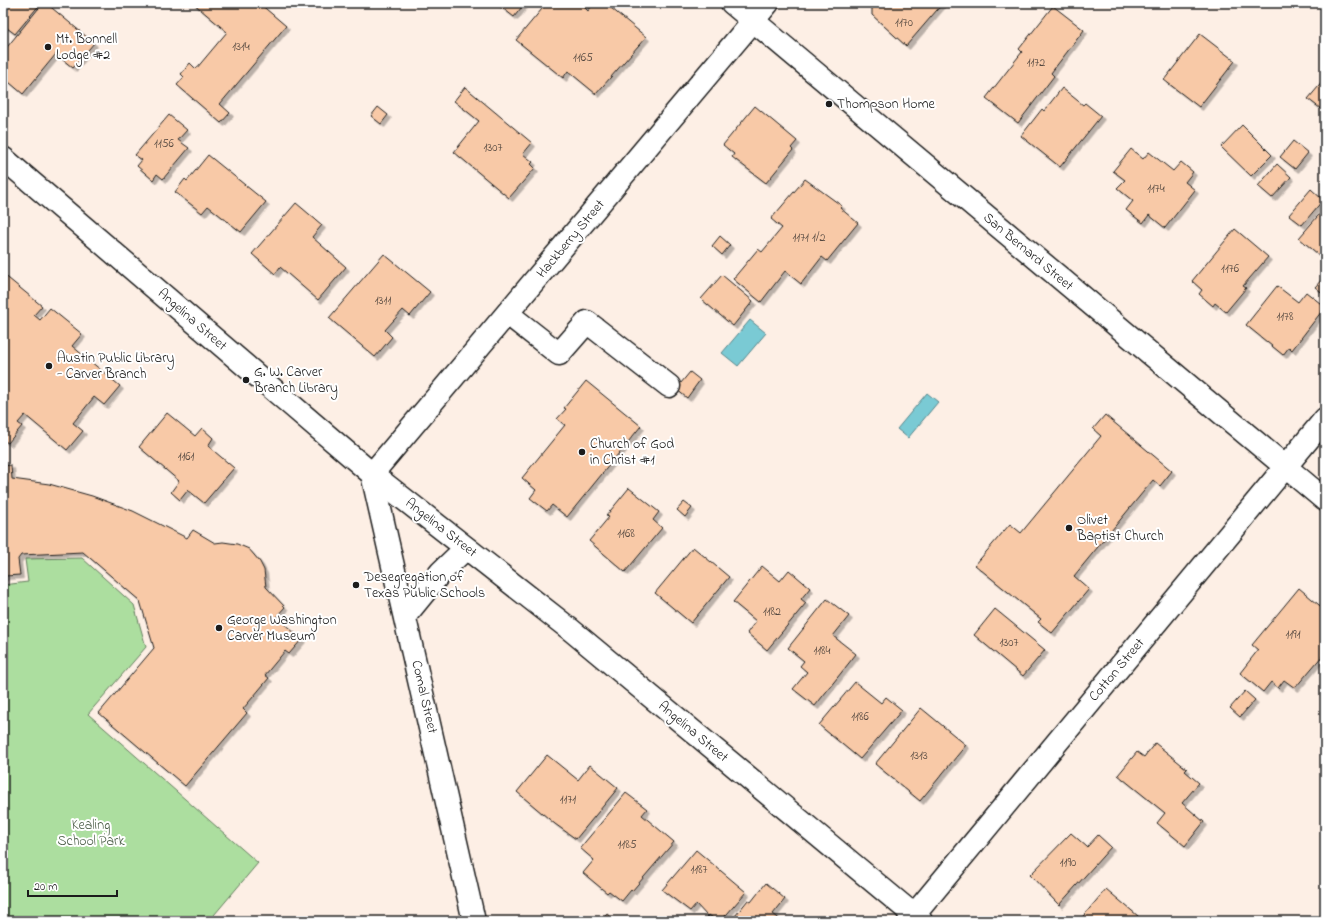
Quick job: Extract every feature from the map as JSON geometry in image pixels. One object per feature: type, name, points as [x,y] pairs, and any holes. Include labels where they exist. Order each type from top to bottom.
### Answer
[{"type":"street","name":"San Bernard Street","points":[[732,3],[1325,500]]},
{"type":"street","name":"Hackberry Street","points":[[372,474],[768,3]]},
{"type":"street","name":"Angelina Street","points":[[3,158],[372,474],[577,636],[915,919]]},
{"type":"street","points":[[508,314],[559,354],[587,322],[669,386]]},
{"type":"street","name":"Cotton Street","points":[[915,919],[1325,419]]},
{"type":"street","name":"Comal Street","points":[[372,474],[474,921]]},
{"type":"street","points":[[405,616],[441,572],[466,548]]},
{"type":"green space","name":"Kealing School Park","points":[[82,558],[134,605],[146,647],[88,714],[258,863],[209,921],[3,921],[3,585],[28,582],[25,559]]},
{"type":"water","points":[[750,320],[766,333],[738,366],[722,353]]},
{"type":"water","points":[[927,393],[938,402],[908,438],[897,429]]},
{"type":"building","points":[[3,3],[41,3],[15,34],[3,25]]},
{"type":"building","name":"Mt. Bonnell Lodge #2","points":[[43,3],[46,3],[94,43],[73,68],[56,54],[23,94],[3,77],[3,52]]},
{"type":"building","points":[[193,3],[259,3],[286,26],[220,104],[230,113],[221,123],[177,85],[184,77],[181,74],[190,63],[196,69],[227,32]]},
{"type":"building","points":[[496,3],[525,3],[514,17]]},
{"type":"building","points":[[547,3],[587,3],[584,7],[588,11],[594,3],[605,3],[646,37],[596,94],[568,71],[563,78],[516,40]]},
{"type":"building","points":[[872,3],[943,3],[906,46],[872,15]]},
{"type":"building","points":[[1053,6],[1084,30],[1051,73],[1054,76],[1018,123],[986,98],[1022,52],[1019,49]]},
{"type":"building","points":[[1200,34],[1235,61],[1199,107],[1164,80]]},
{"type":"building","points":[[1324,80],[1325,81],[1325,112],[1308,99]]},
{"type":"building","points":[[465,87],[532,143],[523,154],[533,162],[531,164],[535,168],[509,198],[454,152],[479,121],[454,101]]},
{"type":"building","points":[[1062,88],[1083,105],[1085,103],[1101,116],[1060,167],[1021,136],[1042,109],[1044,111]]},
{"type":"building","points":[[755,106],[797,141],[791,148],[793,150],[766,183],[732,157],[734,154],[723,145]]},
{"type":"building","points":[[378,107],[388,115],[381,124],[371,116]]},
{"type":"building","points":[[169,115],[187,130],[178,140],[189,148],[163,179],[157,174],[153,180],[137,166],[142,160],[135,155]]},
{"type":"building","points":[[1242,125],[1272,155],[1251,176],[1221,147]]},
{"type":"building","points":[[1293,141],[1308,153],[1295,169],[1280,157]]},
{"type":"building","points":[[1131,149],[1143,159],[1149,152],[1173,171],[1181,162],[1193,172],[1185,182],[1195,190],[1165,228],[1149,215],[1143,223],[1126,210],[1133,201],[1117,188],[1125,180],[1113,171]]},
{"type":"building","points":[[208,155],[266,202],[241,232],[208,206],[202,213],[175,192],[185,179],[187,181]]},
{"type":"building","points":[[1277,164],[1291,177],[1272,198],[1258,186]]},
{"type":"building","points":[[805,179],[842,206],[840,208],[858,223],[827,261],[822,257],[801,284],[785,271],[761,302],[733,279],[758,249],[762,252],[782,228],[771,219]]},
{"type":"building","points":[[1311,189],[1323,200],[1302,225],[1289,215]]},
{"type":"building","points":[[296,203],[322,225],[312,237],[346,267],[318,300],[280,267],[275,274],[252,254]]},
{"type":"building","points":[[1323,210],[1325,212],[1325,260],[1299,238]]},
{"type":"building","points":[[1235,229],[1268,257],[1243,286],[1246,288],[1226,312],[1215,303],[1213,306],[1199,294],[1202,290],[1192,281]]},
{"type":"building","points":[[720,236],[730,245],[722,255],[712,246]]},
{"type":"building","points":[[384,254],[430,292],[410,316],[403,310],[385,330],[392,337],[375,357],[329,318]]},
{"type":"building","name":"Austin Public Library - Carver Branch","points":[[3,274],[42,306],[34,315],[40,320],[50,308],[82,334],[72,346],[120,386],[104,405],[94,397],[73,423],[83,431],[67,450],[25,415],[18,423],[22,426],[8,443],[3,440]]},
{"type":"building","points":[[722,275],[753,301],[733,326],[701,299]]},
{"type":"building","points":[[1324,277],[1325,279],[1325,295],[1315,287]]},
{"type":"building","points":[[1277,286],[1298,302],[1306,292],[1325,307],[1292,350],[1289,347],[1283,355],[1246,325]]},
{"type":"building","points":[[690,372],[700,380],[687,398],[676,389]]},
{"type":"building","name":"Church of God in Christ #1","points":[[586,381],[641,426],[567,517],[552,505],[547,511],[530,498],[536,490],[522,478],[565,425],[557,419]]},
{"type":"building","points":[[167,413],[195,436],[202,428],[213,438],[208,446],[234,468],[204,503],[188,490],[180,500],[171,492],[179,481],[139,447]]},
{"type":"building","name":"Olivet Baptist Church","points":[[1105,415],[1172,471],[1160,486],[1153,480],[1074,576],[1089,589],[1052,633],[1038,622],[1041,619],[975,565],[1010,524],[1021,533],[1101,436],[1093,429]]},
{"type":"building","name":"George Washington Carver Museum","points":[[11,465],[12,479],[49,484],[92,496],[133,511],[187,538],[193,530],[215,543],[223,542],[237,544],[249,549],[260,562],[264,570],[266,587],[285,607],[276,617],[302,639],[289,654],[285,651],[265,675],[269,678],[243,709],[247,713],[185,786],[99,713],[154,648],[140,601],[83,552],[21,555],[18,559],[20,575],[5,576],[3,578],[3,466]]},
{"type":"building","points":[[629,488],[659,512],[653,520],[662,528],[625,572],[589,541],[609,517],[606,516]]},
{"type":"building","points":[[684,502],[692,508],[685,517],[677,510]]},
{"type":"building","points":[[693,547],[729,577],[691,623],[655,593]]},
{"type":"building","points":[[762,566],[780,581],[789,570],[810,588],[801,599],[806,603],[767,650],[747,633],[756,621],[733,602]]},
{"type":"building","points":[[1299,588],[1325,610],[1325,657],[1323,655],[1295,688],[1284,680],[1278,688],[1271,682],[1263,692],[1240,673],[1258,650],[1252,645]]},
{"type":"building","points":[[827,599],[849,616],[833,636],[856,654],[815,706],[793,689],[807,672],[800,666],[804,661],[788,648]]},
{"type":"building","points":[[995,609],[1045,650],[1023,676],[974,635]]},
{"type":"building","points":[[855,682],[881,703],[886,697],[902,710],[860,759],[819,725]]},
{"type":"building","points":[[1245,691],[1255,700],[1240,717],[1230,708]]},
{"type":"building","points":[[921,708],[966,745],[920,801],[875,764]]},
{"type":"building","points":[[1155,743],[1187,769],[1185,771],[1199,783],[1182,803],[1204,822],[1185,846],[1157,823],[1165,813],[1118,775],[1137,752],[1144,757]]},
{"type":"building","points":[[547,755],[578,780],[590,765],[618,788],[576,839],[555,824],[517,792]]},
{"type":"building","points":[[626,793],[647,809],[642,815],[674,842],[622,901],[609,891],[607,893],[583,873],[594,860],[580,848]]},
{"type":"building","points":[[1071,833],[1087,847],[1098,835],[1111,847],[1059,905],[1030,875]]},
{"type":"building","points":[[696,850],[746,892],[721,921],[717,921],[709,915],[708,917],[696,904],[690,911],[662,890]]},
{"type":"building","points":[[766,883],[785,899],[773,914],[782,921],[731,921],[748,900],[751,902]]},
{"type":"building","points":[[1106,889],[1138,916],[1134,921],[1079,921]]},
{"type":"building","points":[[607,914],[616,921],[601,921]]},
{"type":"place","name":"Mt. Bonnell Lodge #2","points":[[48,47]]},
{"type":"place","name":"Thompson Home","points":[[829,104]]},
{"type":"place","name":"Austin Public Library - Carver Branch","points":[[49,366]]},
{"type":"place","name":"G. W. Carver Branch Library","points":[[246,380]]},
{"type":"place","name":"Church of God in Christ #1","points":[[582,452]]},
{"type":"place","name":"Olivet Baptist Church","points":[[1069,528]]},
{"type":"place","name":"Desegregation of Texas Public Schools","points":[[356,585]]},
{"type":"place","name":"George Washington Carver Museum","points":[[219,628]]}]
